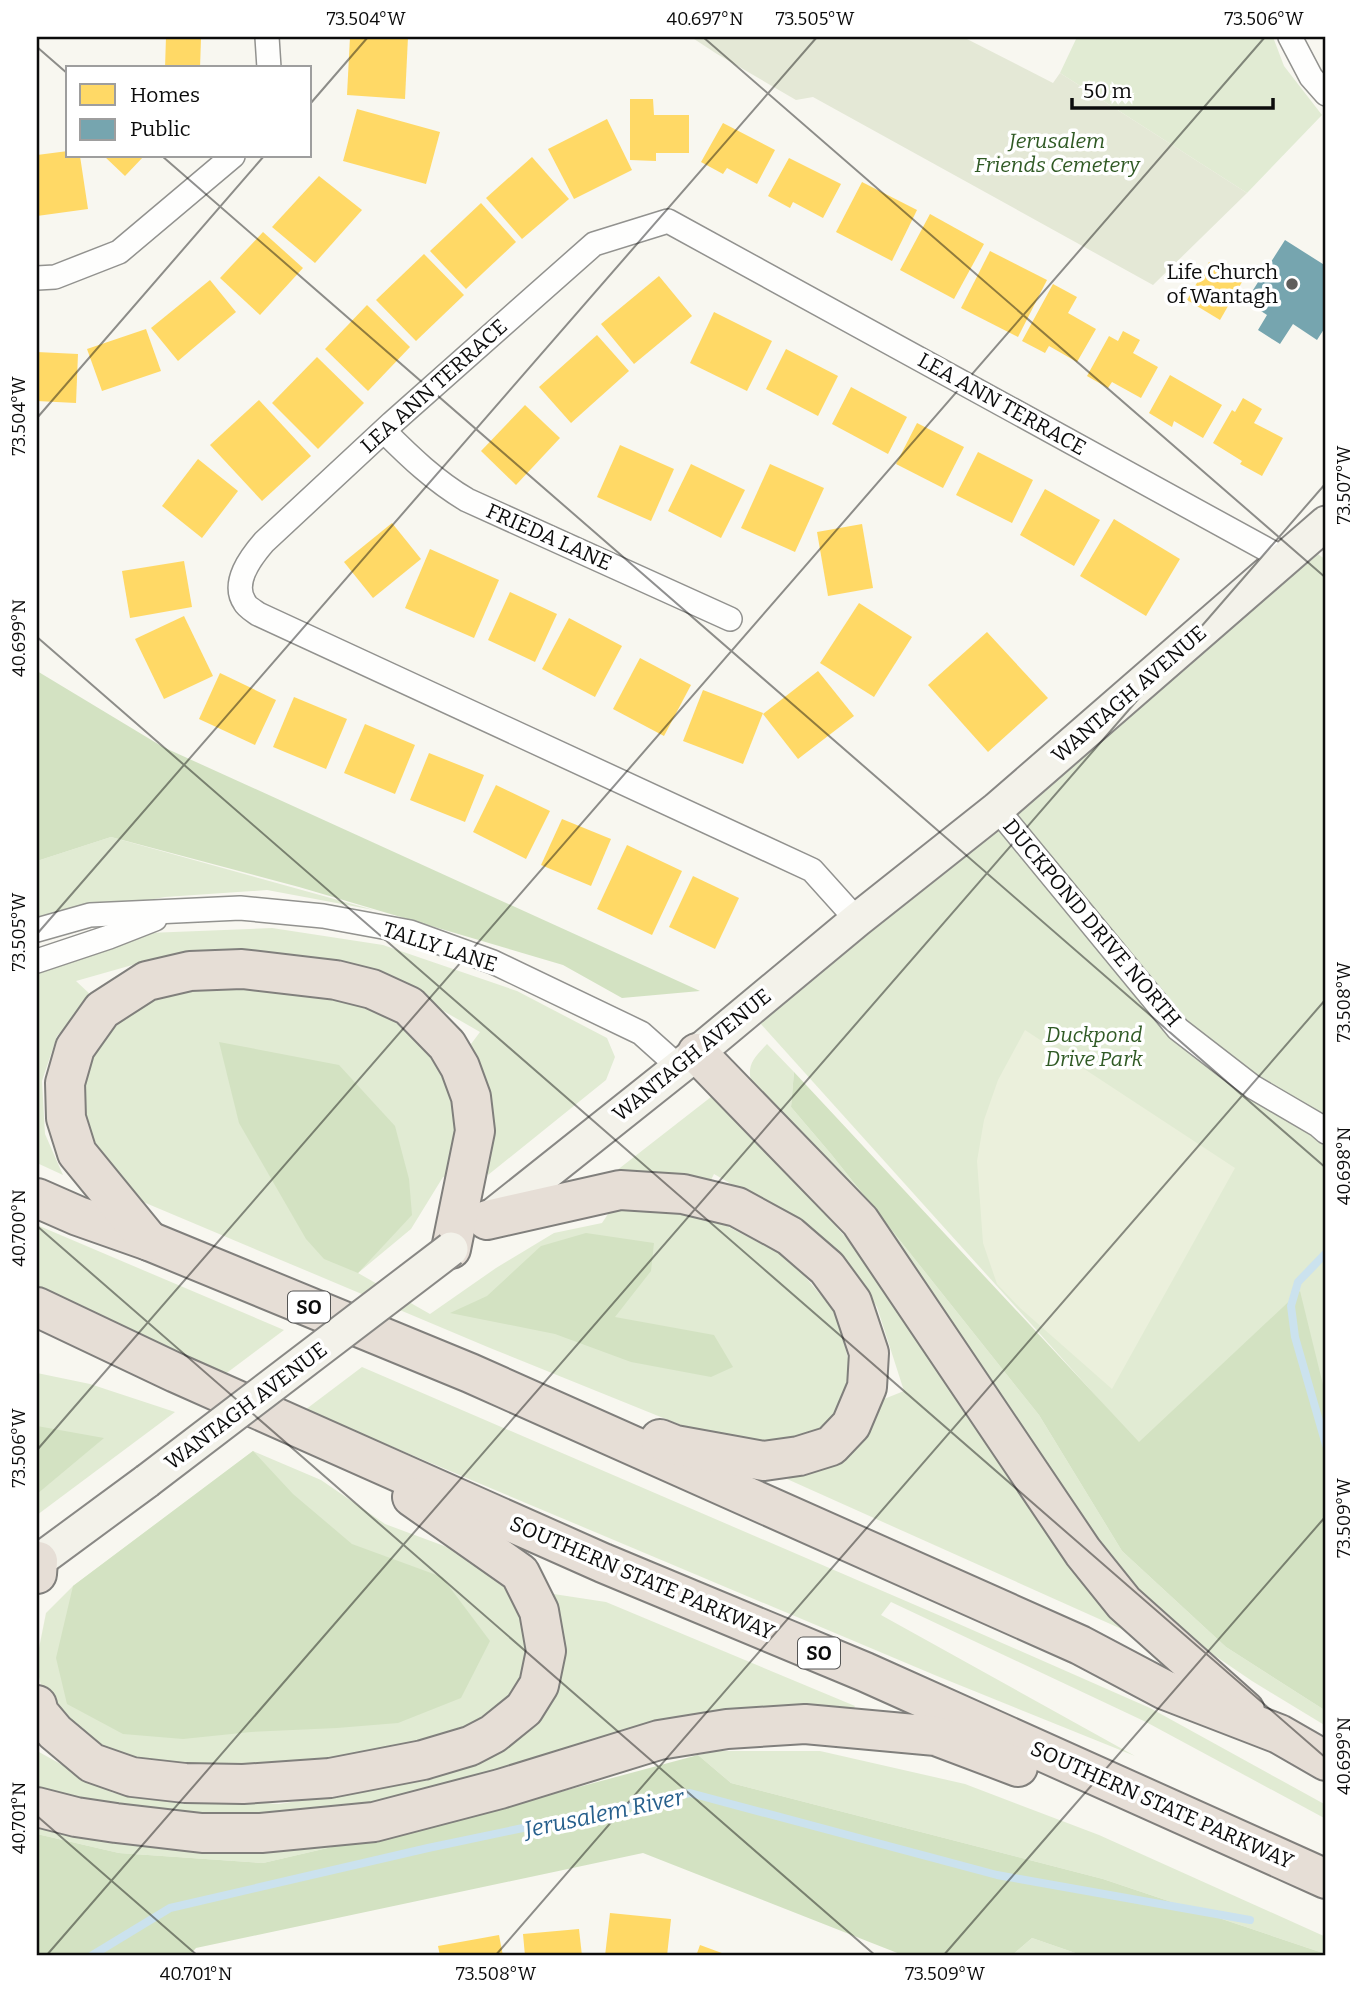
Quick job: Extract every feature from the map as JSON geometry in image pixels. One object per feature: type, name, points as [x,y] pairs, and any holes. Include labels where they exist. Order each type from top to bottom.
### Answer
[{"type":"highway","points":[[149,1241],[77,1153],[66,1118],[65,1083],[75,1048],[102,1010],[147,981],[190,971],[242,969],[336,980],[372,989],[409,1006],[447,1045],[460,1068],[471,1097],[475,1131],[451,1249]]},
{"type":"highway","points":[[688,1060],[860,1221],[1083,1552],[1124,1603],[1262,1727]]},
{"type":"highway","points":[[470,1373],[675,1444],[764,1461],[799,1456],[831,1446],[851,1425],[867,1387],[869,1353],[852,1302],[827,1268],[790,1236],[737,1207],[684,1194],[620,1190],[487,1220]]},
{"type":"highway","name":"SO","points":[[37,1198],[78,1216],[149,1241],[470,1373],[1080,1645],[1165,1690],[1279,1734],[1326,1760]]},
{"type":"highway","name":"SOUTHERN STATE PARKWAY","points":[[37,1307],[176,1373],[603,1563],[865,1672],[1326,1879]]},
{"type":"highway","points":[[37,1322],[176,1373]]},
{"type":"highway","points":[[37,1705],[39,1713],[55,1732],[92,1763],[132,1777],[186,1783],[243,1784],[330,1778],[423,1760],[470,1746],[493,1734],[524,1709],[539,1685],[546,1651],[539,1611],[520,1573],[489,1549],[310,1432]]},
{"type":"highway","points":[[37,1807],[89,1819],[202,1833],[261,1833],[374,1822],[500,1790],[659,1740],[727,1729],[805,1724],[936,1736],[1088,1794],[1275,1878],[1326,1892]]},
{"type":"main road","name":"WANTAGH AVENUE","points":[[37,1566],[451,1249],[688,1060],[857,920],[997,809],[1326,523]]},
{"type":"street","points":[[267,37],[269,66]]},
{"type":"street","points":[[1290,37],[1311,78],[1326,94]]},
{"type":"street","points":[[37,278],[55,277],[119,252],[231,158]]},
{"type":"street","name":"LEA ANN TERRACE","points":[[857,920],[812,870],[258,614],[245,604],[241,592],[241,581],[252,556],[384,431],[594,244],[668,221],[1284,559]]},
{"type":"street","name":"FRIEDA LANE","points":[[384,431],[427,473],[467,500],[730,619]]},
{"type":"street","name":"DUCKPOND DRIVE NORTH","points":[[997,809],[1178,1029],[1253,1087],[1326,1132]]},
{"type":"street","name":"TALLY LANE","points":[[37,930],[90,915],[240,908],[323,916],[410,932],[493,962],[641,1033],[688,1060]]},
{"type":"street","name":"TALLY LANE","points":[[37,961],[109,937],[174,911]]},
{"type":"green space","name":"Jerusalem Friends Cemetery","points":[[691,37],[963,37],[1053,83],[1060,73],[1247,193],[1153,285],[813,97],[796,100]]},
{"type":"green space","points":[[1077,37],[1273,37],[1284,66],[1322,115],[1247,193],[1060,73]]},
{"type":"green space","name":"Duckpond Drive Park","points":[[1318,554],[1326,560],[1326,1625],[1149,1455],[760,1023]]},
{"type":"green space","points":[[37,671],[163,747],[700,991],[622,998],[563,965],[299,887],[111,837],[37,861]]},
{"type":"green space","points":[[111,837],[374,910],[267,890],[165,897],[37,920],[37,861]]},
{"type":"green space","points":[[272,928],[383,945],[517,991],[607,1038],[615,1057],[606,1080],[488,1175],[465,1052],[480,1032],[393,982],[278,956],[164,956],[76,981],[93,997],[57,1036],[42,1081],[45,1134],[63,1175],[37,1163],[37,974],[148,933]]},
{"type":"green space","points":[[259,985],[379,1005],[418,1034],[452,1095],[459,1136],[452,1178],[443,1177],[411,1229],[358,1273],[430,1314],[496,1268],[554,1233],[602,1223],[610,1211],[650,1208],[711,1218],[789,1258],[837,1314],[852,1375],[828,1426],[785,1451],[730,1445],[490,1348],[129,1196],[77,1126],[84,1060],[122,1008],[167,986]]},
{"type":"green space","points":[[1025,1030],[1235,1168],[1112,1389],[1020,1308],[997,1284],[983,1243],[977,1161],[984,1120],[998,1080]]},
{"type":"green space","points":[[219,1042],[339,1065],[395,1126],[409,1179],[412,1215],[358,1273],[324,1259],[306,1239],[239,1123]]},
{"type":"green space","points":[[767,1044],[794,1072],[791,1107],[1039,1415],[1122,1551],[1226,1647],[1326,1711],[1326,1726],[1252,1681],[1183,1634],[1093,1547],[753,1089],[751,1064]]},
{"type":"green space","points":[[794,1072],[1139,1442],[1300,1291],[1326,1397],[1326,1711],[1226,1647],[1122,1551],[1039,1415],[791,1107]]},
{"type":"green space","points":[[711,1097],[720,1097],[857,1250],[1023,1499],[1126,1631],[787,1479],[846,1458],[871,1431],[884,1399],[904,1391],[877,1307],[852,1268],[810,1230],[714,1174],[708,1186],[607,1178]]},
{"type":"green space","points":[[37,1225],[284,1330],[224,1375],[37,1295]]},
{"type":"green space","points":[[586,1233],[654,1243],[651,1271],[615,1317],[714,1335],[733,1367],[711,1377],[631,1362],[555,1334],[450,1313],[487,1296],[541,1246]]},
{"type":"green space","points":[[362,1367],[1150,1708],[1326,1805],[1326,1819],[1146,1722],[891,1602],[881,1615],[1135,1756],[937,1676],[305,1410]]},
{"type":"green space","points":[[37,1373],[90,1384],[175,1412],[37,1515]]},
{"type":"green space","points":[[37,1426],[104,1438],[37,1494]]},
{"type":"green space","points":[[253,1451],[321,1480],[385,1524],[463,1553],[506,1581],[528,1629],[525,1684],[496,1723],[336,1765],[191,1772],[100,1758],[47,1712],[37,1668],[46,1613],[73,1586]]},
{"type":"green space","points":[[253,1451],[293,1494],[352,1544],[442,1577],[490,1641],[461,1698],[398,1723],[183,1739],[123,1734],[67,1704],[56,1658],[73,1586]]},
{"type":"green space","points":[[547,1593],[606,1602],[855,1706],[850,1716],[278,1821],[112,1810],[37,1794],[37,1747],[39,1752],[113,1793],[279,1804],[396,1785],[446,1768],[511,1741]]},
{"type":"green space","points":[[717,1751],[820,1751],[965,1784],[1099,1835],[1326,1937],[1326,1954],[1103,1879],[731,1783],[698,1755]]},
{"type":"green space","points":[[698,1755],[731,1783],[1103,1879],[1326,1956],[1084,1956],[1032,1938],[1011,1956],[905,1956],[643,1853],[196,1948],[189,1956],[37,1956],[37,1834],[119,1853],[263,1863],[504,1807]]},
{"type":"green space","points":[[504,1807],[263,1863],[119,1853],[37,1834],[37,1823]]},
{"type":"green space","points":[[1032,1938],[1084,1956],[1011,1956]]},
{"type":"building: Homes","points":[[166,37],[201,39],[200,66],[165,66]]},
{"type":"building: Homes","points":[[350,37],[408,37],[405,99],[347,95]]},
{"type":"building: Homes","points":[[630,99],[653,99],[654,115],[689,115],[689,153],[656,153],[656,161],[630,160]]},
{"type":"building: Homes","points":[[357,109],[440,132],[426,184],[343,161]]},
{"type":"building: Homes","points":[[607,119],[632,170],[574,199],[548,149]]},
{"type":"building: Homes","points":[[723,123],[775,150],[757,184],[727,168],[723,174],[701,162]]},
{"type":"building: Homes","points":[[66,151],[66,158],[80,158],[88,209],[37,216],[37,155]]},
{"type":"building: Homes","points":[[532,157],[569,199],[522,239],[486,198]]},
{"type":"building: Homes","points":[[106,158],[142,158],[125,176]]},
{"type":"building: Homes","points":[[789,158],[841,184],[823,218],[793,202],[790,208],[768,196]]},
{"type":"building: Homes","points":[[319,176],[362,210],[315,263],[272,227]]},
{"type":"building: Homes","points":[[862,182],[917,210],[892,261],[836,232]]},
{"type":"building: Homes","points":[[481,203],[516,242],[466,289],[430,251]]},
{"type":"building: Homes","points":[[930,214],[984,244],[954,299],[900,270]]},
{"type":"building: Homes","points":[[263,232],[303,268],[260,315],[220,278]]},
{"type":"building: Homes","points":[[990,251],[1047,280],[1018,337],[961,308]]},
{"type":"building: Homes","points":[[424,254],[464,295],[416,341],[376,300]]},
{"type":"building: Homes","points":[[1209,262],[1242,282],[1220,320],[1187,300]]},
{"type":"building: Homes","points":[[659,276],[692,316],[634,364],[601,324]]},
{"type":"building: Homes","points":[[210,280],[236,312],[178,361],[151,328]]},
{"type":"building: Homes","points":[[1053,284],[1077,297],[1068,313],[1096,329],[1077,362],[1049,346],[1045,353],[1022,341]]},
{"type":"building: Homes","points":[[367,305],[410,347],[368,391],[325,349]]},
{"type":"building: Homes","points":[[714,312],[772,341],[747,391],[690,363]]},
{"type":"building: Homes","points":[[146,329],[161,371],[102,391],[87,349]]},
{"type":"building: Homes","points":[[1123,331],[1140,340],[1133,353],[1158,367],[1141,398],[1112,382],[1108,388],[1087,376],[1109,336],[1118,341]]},
{"type":"building: Homes","points":[[597,335],[629,371],[571,423],[539,387]]},
{"type":"building: Homes","points":[[786,349],[838,376],[818,416],[766,389]]},
{"type":"building: Homes","points":[[37,352],[78,354],[76,403],[37,401]]},
{"type":"building: Homes","points":[[317,357],[364,403],[318,449],[272,403]]},
{"type":"building: Homes","points":[[1170,375],[1222,405],[1203,438],[1174,421],[1172,427],[1149,413]]},
{"type":"building: Homes","points":[[851,387],[907,417],[888,454],[832,424]]},
{"type":"building: Homes","points":[[1243,398],[1262,409],[1254,423],[1283,438],[1262,476],[1240,464],[1242,461],[1213,443],[1232,410],[1235,412]]},
{"type":"building: Homes","points":[[259,400],[311,456],[262,501],[210,445]]},
{"type":"building: Homes","points":[[525,405],[560,438],[516,485],[481,451]]},
{"type":"building: Homes","points":[[917,423],[964,447],[943,488],[896,464]]},
{"type":"building: Homes","points":[[620,445],[674,469],[651,521],[597,497]]},
{"type":"building: Homes","points":[[978,452],[1033,480],[1012,523],[956,495]]},
{"type":"building: Homes","points":[[198,459],[238,491],[202,538],[162,506]]},
{"type":"building: Homes","points":[[691,464],[745,490],[721,538],[668,511]]},
{"type":"building: Homes","points":[[770,464],[824,488],[795,552],[741,528]]},
{"type":"building: Homes","points":[[1045,489],[1100,520],[1074,566],[1020,535]]},
{"type":"building: Homes","points":[[1114,519],[1180,559],[1146,616],[1080,576]]},
{"type":"building: Homes","points":[[392,523],[421,559],[373,598],[344,562]]},
{"type":"building: Homes","points":[[862,524],[873,588],[828,596],[817,532]]},
{"type":"building: Homes","points":[[430,549],[499,580],[474,638],[405,608]]},
{"type":"building: Homes","points":[[184,561],[192,607],[130,618],[122,571]]},
{"type":"building: Homes","points":[[510,592],[557,614],[535,662],[488,640]]},
{"type":"building: Homes","points":[[859,603],[912,637],[874,697],[820,663]]},
{"type":"building: Homes","points":[[184,616],[213,676],[164,699],[135,639]]},
{"type":"building: Homes","points":[[569,618],[622,646],[595,697],[542,669]]},
{"type":"building: Homes","points":[[987,632],[1048,698],[988,752],[928,685]]},
{"type":"building: Homes","points":[[640,658],[691,685],[664,736],[613,709]]},
{"type":"building: Homes","points":[[818,671],[854,716],[798,759],[763,714]]},
{"type":"building: Homes","points":[[220,673],[276,700],[255,745],[199,719]]},
{"type":"building: Homes","points":[[703,690],[763,713],[743,764],[683,741]]},
{"type":"building: Homes","points":[[294,697],[347,719],[326,769],[273,747]]},
{"type":"building: Homes","points":[[365,724],[415,745],[395,794],[344,773]]},
{"type":"building: Homes","points":[[429,753],[484,775],[465,822],[410,800]]},
{"type":"building: Homes","points":[[496,785],[550,811],[526,859],[473,832]]},
{"type":"building: Homes","points":[[562,819],[611,839],[591,886],[541,865]]},
{"type":"building: Homes","points":[[627,845],[682,871],[652,935],[597,909]]},
{"type":"building: Homes","points":[[693,876],[739,898],[715,949],[669,927]]},
{"type":"building: Homes","points":[[610,1913],[671,1919],[667,1956],[605,1956]]},
{"type":"building: Homes","points":[[579,1929],[582,1956],[525,1956],[523,1934]]},
{"type":"building: Homes","points":[[499,1935],[503,1956],[440,1956],[438,1946]]},
{"type":"building: Homes","points":[[700,1945],[730,1956],[696,1956]]},
{"type":"building: Public","name":"Life Church of Wantagh","points":[[1285,240],[1326,266],[1326,326],[1317,340],[1293,324],[1280,344],[1258,330],[1267,315],[1246,301]]},
{"type":"waterway","name":"Jerusalem River","points":[[1326,1253],[1298,1282],[1291,1306],[1295,1337],[1326,1445]]},
{"type":"waterway","name":"Jerusalem River","points":[[91,1956],[170,1908],[428,1848],[690,1793],[997,1875],[1250,1920]]},
{"type":"place","name":"Life Church of Wantagh","points":[[1292,284]]}]
